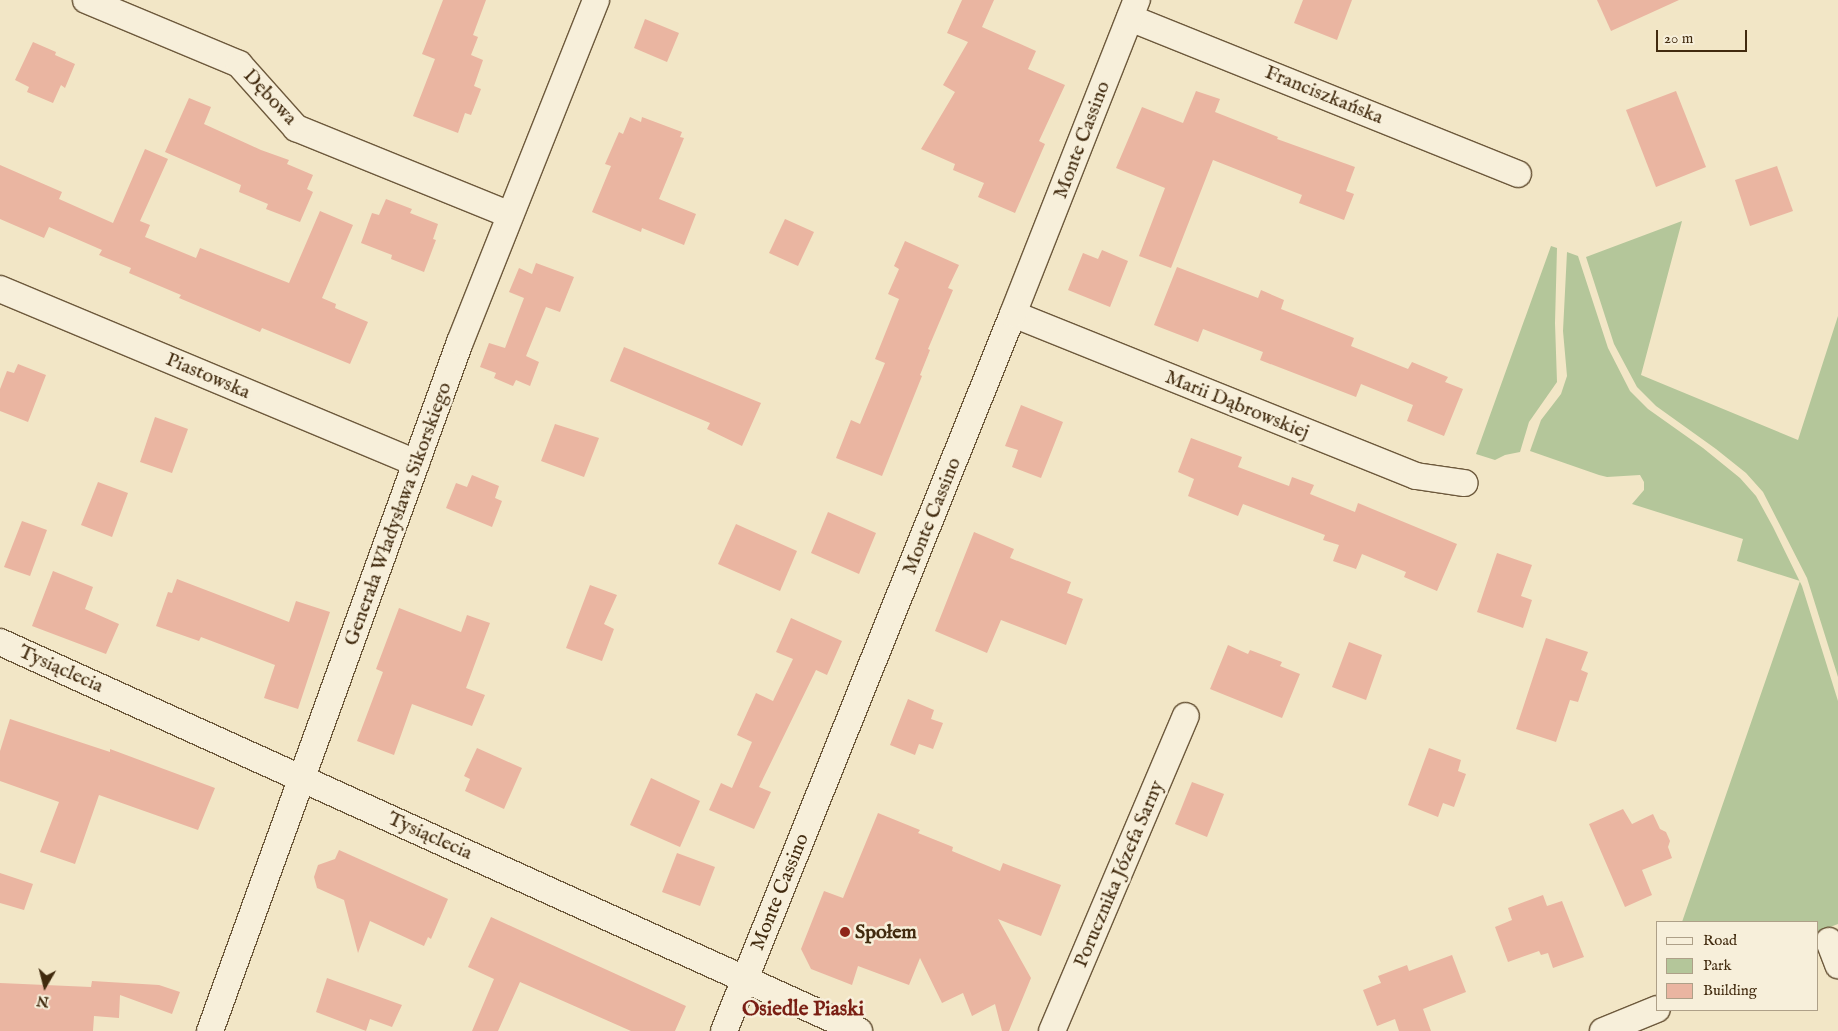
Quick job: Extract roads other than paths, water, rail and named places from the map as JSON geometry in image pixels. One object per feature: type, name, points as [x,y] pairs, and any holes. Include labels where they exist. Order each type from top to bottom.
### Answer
[{"type":"street","name":"Dębowa","points":[[86,0],[238,64],[296,128],[510,216]]},
{"type":"street","name":"Generała Władysława Sikorskiego","points":[[210,1031],[416,463],[510,216],[596,0]]},
{"type":"street","name":"Franciszkańska","points":[[1133,9],[1518,174]]},
{"type":"street","name":"Monte Cassino","points":[[724,1031],[1013,314],[1133,9]]},
{"type":"street","name":"Piastowska","points":[[0,289],[416,463]]},
{"type":"street","name":"Marii Dąbrowskiej","points":[[1013,314],[1416,476],[1464,483]]},
{"type":"street","name":"Tysiąclecia","points":[[0,642],[859,1031]]},
{"type":"street","name":"Porucznika Józefa Sarny","points":[[1052,1031],[1186,716]]},
{"type":"street","points":[[1828,941],[1838,965]]},
{"type":"street","points":[[1602,1031],[1656,1009]]},
{"type":"place","name":"Społem","points":[[845,932]]},
{"type":"district","name":"Osiedle Piaski","points":[[803,1010]]}]
